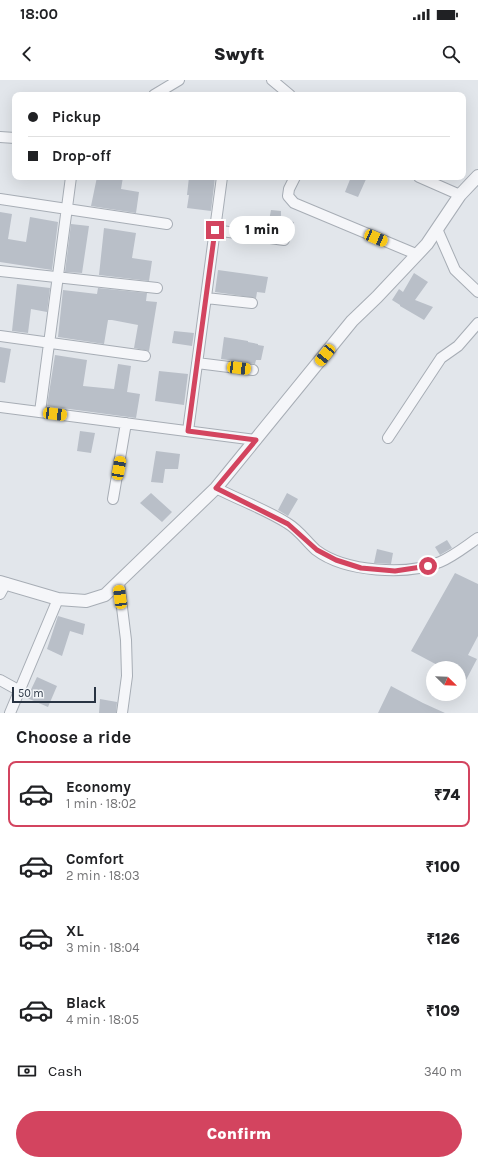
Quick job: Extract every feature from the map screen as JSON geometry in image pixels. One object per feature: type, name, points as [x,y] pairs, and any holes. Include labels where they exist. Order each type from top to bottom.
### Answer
[{"type":"street","points":[[160,92],[179,80]]},
{"type":"street","points":[[272,80],[286,92]]},
{"type":"street","points":[[0,137],[12,138]]},
{"type":"street","points":[[0,594],[3,582],[58,599],[86,601],[104,595],[118,583],[144,556],[216,488],[352,320],[377,297],[427,244],[460,196],[478,176]]},
{"type":"street","points":[[40,412],[71,180]]},
{"type":"street","points":[[188,431],[222,180]]},
{"type":"street","points":[[294,180],[288,196],[294,203],[416,254]]},
{"type":"street","points":[[425,180],[460,196]]},
{"type":"street","points":[[0,199],[167,224]]},
{"type":"street","points":[[437,229],[455,270],[478,292]]},
{"type":"street","points":[[215,230],[284,240]]},
{"type":"street","points":[[0,271],[157,288]]},
{"type":"street","points":[[206,298],[252,303]]},
{"type":"street","points":[[388,438],[441,358],[458,346],[478,323]]},
{"type":"street","points":[[0,336],[145,356]]},
{"type":"street","points":[[197,363],[253,370]]},
{"type":"street","points":[[0,407],[256,440]]},
{"type":"street","points":[[113,499],[131,424]]},
{"type":"street","points":[[216,488],[288,524],[317,550],[325,555],[361,568],[395,571],[428,566],[449,558],[478,538]]},
{"type":"street","points":[[118,583],[126,647],[127,676],[122,713]]},
{"type":"street","points":[[10,713],[58,599]]},
{"type":"street","points":[[0,680],[20,691]]},
{"type":"building","points":[[96,180],[122,180],[121,189],[139,192],[136,213],[91,206]]},
{"type":"building","points":[[189,180],[215,180],[211,211],[187,208],[189,195],[187,195]]},
{"type":"building","points":[[350,180],[366,180],[358,197],[345,192]]},
{"type":"building","points":[[271,210],[281,211],[281,219],[294,222],[290,238],[285,234],[267,231]]},
{"type":"building","points":[[0,212],[12,214],[8,239],[26,242],[30,217],[58,222],[52,270],[0,262]]},
{"type":"building","points":[[71,224],[89,226],[82,273],[65,272]]},
{"type":"building","points":[[104,228],[136,233],[132,258],[152,261],[149,281],[99,275]]},
{"type":"building","points":[[218,270],[268,277],[265,293],[257,292],[256,298],[215,292]]},
{"type":"building","points":[[414,273],[428,282],[415,300],[433,307],[424,320],[392,300],[399,289],[403,292]]},
{"type":"building","points":[[17,284],[50,288],[47,312],[31,309],[28,333],[12,331]]},
{"type":"building","points":[[98,288],[147,293],[146,301],[157,302],[149,351],[134,348],[138,325],[112,320],[108,320],[104,344],[58,337],[63,290],[97,294]]},
{"type":"building","points":[[174,331],[194,333],[192,346],[172,343]]},
{"type":"building","points":[[224,337],[248,341],[264,346],[261,360],[256,360],[255,364],[221,359]]},
{"type":"building","points":[[0,347],[11,349],[5,383],[0,382]]},
{"type":"building","points":[[55,355],[87,360],[83,386],[114,389],[118,364],[131,366],[127,392],[140,394],[136,418],[47,406]]},
{"type":"building","points":[[159,371],[188,374],[184,405],[155,401]]},
{"type":"building","points":[[80,431],[95,433],[91,453],[77,451]]},
{"type":"building","points":[[156,451],[180,454],[178,469],[165,469],[163,483],[151,482]]},
{"type":"building","points":[[151,493],[172,512],[162,522],[140,503]]},
{"type":"building","points":[[287,493],[298,499],[288,516],[278,510]]},
{"type":"building","points":[[447,540],[452,548],[440,555],[435,547]]},
{"type":"building","points":[[377,549],[393,553],[391,564],[374,563]]},
{"type":"building","points":[[455,573],[478,584],[478,636],[468,655],[477,659],[466,680],[466,661],[430,661],[411,651]]},
{"type":"building","points":[[58,616],[85,624],[83,635],[70,631],[62,656],[47,649]]},
{"type":"building","points":[[37,677],[57,686],[48,707],[27,698]]},
{"type":"building","points":[[391,686],[423,703],[445,713],[378,713]]},
{"type":"building","points":[[100,699],[117,702],[116,713],[99,713]]},
{"type":"route","points":[[215,230],[188,431],[256,440],[216,488],[288,524],[298,531],[317,550],[336,560],[361,568],[395,571],[428,566]]}]
